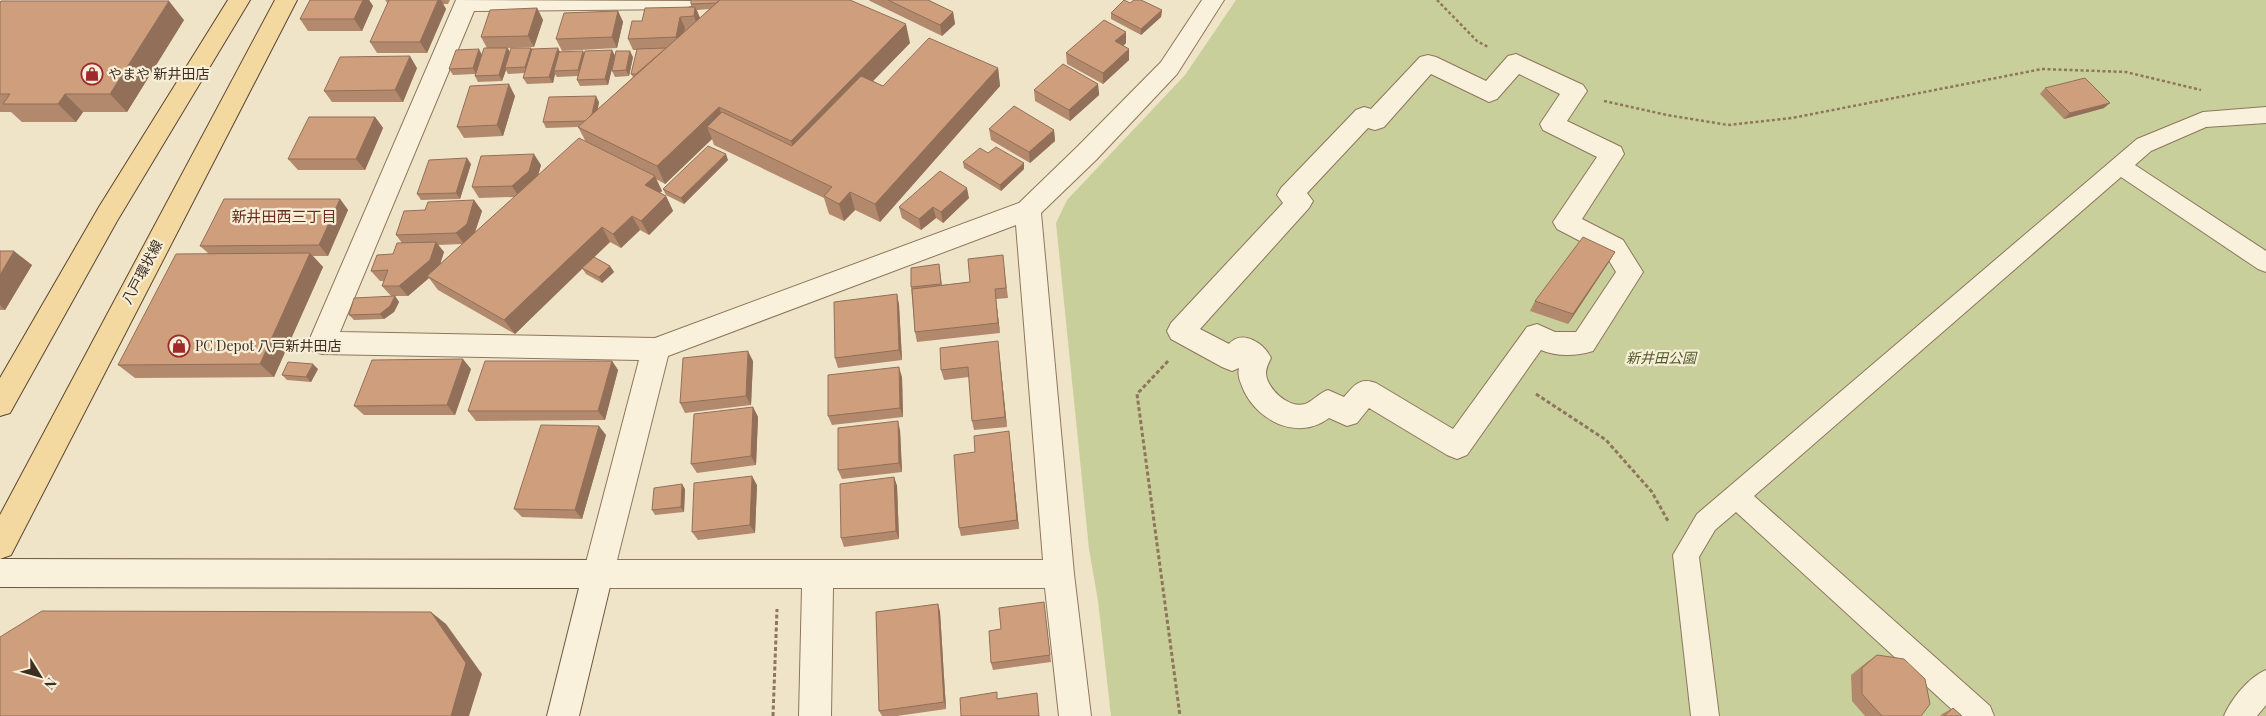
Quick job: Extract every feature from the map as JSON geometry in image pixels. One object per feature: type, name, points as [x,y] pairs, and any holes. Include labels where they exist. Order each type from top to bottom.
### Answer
[{"type":"main road","points":[[0,404],[108,214],[239,0]]},
{"type":"main road","name":"八戸環状線","points":[[0,545],[286,0]]},
{"type":"street","points":[[683,1],[467,2],[322,343],[656,349],[1028,210],[1087,153],[1169,68],[1213,0]]},
{"type":"street","points":[[1516,62],[1575,91],[1552,124],[1612,154],[1566,222],[1614,247],[1630,272],[1583,343],[1552,343],[1537,335],[1457,446],[1366,391],[1347,414],[1328,402],[1311,414],[1293,416],[1269,405],[1256,390],[1252,371],[1257,358],[1242,348],[1232,359],[1181,331],[1300,201],[1290,195],[1364,116],[1375,121],[1428,63],[1489,93],[1516,62]]},
{"type":"street","points":[[1028,210],[1059,574],[1075,716]]},
{"type":"street","points":[[563,716],[656,349]]},
{"type":"street","points":[[0,573],[1059,574]]},
{"type":"street","points":[[816,716],[818,575]]},
{"type":"lane","points":[[1705,716],[1686,555],[1706,522],[2144,144],[2203,120],[2266,115]]},
{"type":"lane","points":[[2120,165],[2266,263]]},
{"type":"lane","points":[[1736,496],[1980,716]]},
{"type":"lane","points":[[2238,716],[2266,684]]},
{"type":"path","points":[[1437,0],[1477,41],[1516,62]]},
{"type":"path","points":[[1575,91],[1615,104],[1728,125],[1792,118],[2042,69],[2126,72],[2203,90]]},
{"type":"path","points":[[1180,716],[1137,394],[1190,337]]},
{"type":"path","points":[[1506,377],[1552,403],[1606,440],[1652,492],[1686,555]]},
{"type":"path","points":[[773,716],[777,605]]},
{"type":"green space","name":"新井田公園","points":[[1236,0],[2266,0],[2266,716],[1111,716],[1098,601],[1089,549],[1056,223],[1067,200],[1185,75]]},
{"type":"building","points":[[310,0],[363,0],[354,19],[300,19]]},
{"type":"building","points":[[389,0],[438,0],[420,42],[370,42]]},
{"type":"building","points":[[691,0],[720,0],[716,3],[691,4]]},
{"type":"building","points":[[720,0],[850,0],[906,24],[791,141],[719,107],[657,166],[578,127]]},
{"type":"building","points":[[888,0],[928,0],[953,12],[940,25]]},
{"type":"building","points":[[1124,0],[1130,3],[1134,0],[1141,0],[1162,10],[1141,29],[1111,13]]},
{"type":"building","points":[[1,1],[169,1],[110,94],[65,94],[58,104],[3,104],[10,94],[0,94]]},
{"type":"building","points":[[695,7],[694,16],[680,17],[676,37],[628,39],[632,21],[642,21],[645,8]]},
{"type":"building","points":[[537,8],[528,36],[481,37],[490,10]]},
{"type":"building","points":[[618,11],[612,37],[556,39],[564,13]]},
{"type":"building","points":[[1104,20],[1126,32],[1115,41],[1129,49],[1103,73],[1066,53]]},
{"type":"building","points":[[929,38],[998,68],[875,204],[850,192],[839,204],[824,196],[832,187],[707,127],[722,112],[792,146],[861,76],[883,86]]},
{"type":"building","points":[[484,48],[507,48],[499,75],[475,76]]},
{"type":"building","points":[[511,48],[531,48],[525,67],[505,68]]},
{"type":"building","points":[[558,48],[549,77],[523,78],[532,49]]},
{"type":"building","points":[[666,48],[636,74],[631,74],[637,49]]},
{"type":"building","points":[[479,49],[473,68],[449,69],[456,50]]},
{"type":"building","points":[[612,50],[605,79],[577,80],[585,51]]},
{"type":"building","points":[[583,51],[578,70],[554,71],[559,52]]},
{"type":"building","points":[[616,51],[630,51],[626,70],[612,71]]},
{"type":"building","points":[[410,56],[395,90],[324,91],[340,57]]},
{"type":"building","points":[[1063,64],[1098,84],[1069,110],[1034,90]]},
{"type":"building","points":[[2085,78],[2110,103],[2070,113],[2045,88]]},
{"type":"building","points":[[509,84],[497,125],[457,127],[470,86]]},
{"type":"building","points":[[596,96],[592,114],[585,121],[543,122],[549,97]]},
{"type":"building","points":[[1014,106],[1054,130],[1029,152],[989,129]]},
{"type":"building","points":[[309,117],[375,117],[356,159],[288,159]]},
{"type":"building","points":[[579,138],[655,176],[645,185],[666,196],[641,221],[632,216],[613,234],[602,227],[504,320],[427,276]]},
{"type":"building","points":[[708,146],[726,154],[681,198],[663,189]]},
{"type":"building","points":[[996,147],[1024,163],[1000,185],[963,162],[980,148],[988,153]]},
{"type":"building","points":[[534,154],[529,171],[512,186],[472,187],[481,156]]},
{"type":"building","points":[[467,158],[456,193],[417,194],[429,160]]},
{"type":"building","points":[[940,171],[967,188],[941,212],[933,207],[919,219],[899,207]]},
{"type":"building","points":[[224,199],[340,199],[319,245],[200,246]]},
{"type":"building","points":[[474,200],[467,224],[456,233],[396,235],[404,211],[425,210],[428,202]]},
{"type":"building","points":[[1583,237],[1615,252],[1573,314],[1535,301]]},
{"type":"building","points":[[436,242],[430,260],[399,286],[382,286],[388,270],[371,271],[377,255],[393,254],[397,243]]},
{"type":"building","points":[[0,251],[14,251],[0,275]]},
{"type":"building","points":[[310,253],[260,364],[118,365],[176,254]]},
{"type":"building","points":[[1003,255],[1006,288],[995,289],[998,323],[915,332],[912,289],[970,282],[968,259]]},
{"type":"building","points":[[594,257],[610,266],[599,277],[582,268]]},
{"type":"building","points":[[939,264],[941,284],[911,287],[911,268]]},
{"type":"building","points":[[897,294],[899,350],[835,358],[834,302]]},
{"type":"building","points":[[395,296],[390,306],[380,314],[349,315],[354,298]]},
{"type":"building","points":[[998,341],[1005,417],[972,421],[968,367],[941,370],[940,348]]},
{"type":"building","points":[[748,351],[746,396],[680,403],[683,358]]},
{"type":"building","points":[[463,359],[447,405],[354,406],[372,360]]},
{"type":"building","points":[[485,361],[612,361],[598,411],[468,411]]},
{"type":"building","points":[[288,362],[313,364],[306,377],[282,375]]},
{"type":"building","points":[[899,367],[900,408],[828,416],[828,375]]},
{"type":"building","points":[[753,407],[751,456],[691,464],[694,414]]},
{"type":"building","points":[[898,421],[899,463],[838,470],[838,428]]},
{"type":"building","points":[[541,425],[599,426],[575,510],[514,509]]},
{"type":"building","points":[[1009,431],[1017,520],[959,528],[954,455],[975,452],[974,436]]},
{"type":"building","points":[[752,476],[750,525],[692,532],[694,483]]},
{"type":"building","points":[[894,477],[896,531],[841,538],[840,484]]},
{"type":"building","points":[[682,484],[681,507],[652,510],[654,488]]},
{"type":"building","points":[[1044,602],[1050,655],[991,663],[989,631],[1001,629],[999,608]]},
{"type":"building","points":[[938,604],[944,702],[879,711],[876,612]]},
{"type":"building","points":[[42,611],[431,612],[466,663],[451,716],[0,716],[0,637]]},
{"type":"building","points":[[1877,655],[1904,659],[1925,679],[1930,704],[1921,716],[1882,716],[1862,694],[1862,668]]},
{"type":"building","points":[[997,692],[997,699],[1037,693],[1039,716],[961,716],[960,698]]},
{"type":"building","points":[[1953,708],[1962,716],[1944,716]]},
{"type":"place","name":"やまや 新井田店","points":[[92,74]]},
{"type":"place","name":"PC Depot 八戸新井田店","points":[[179,346]]},
{"type":"district","name":"新井田西三丁目","points":[[284,217]]}]
